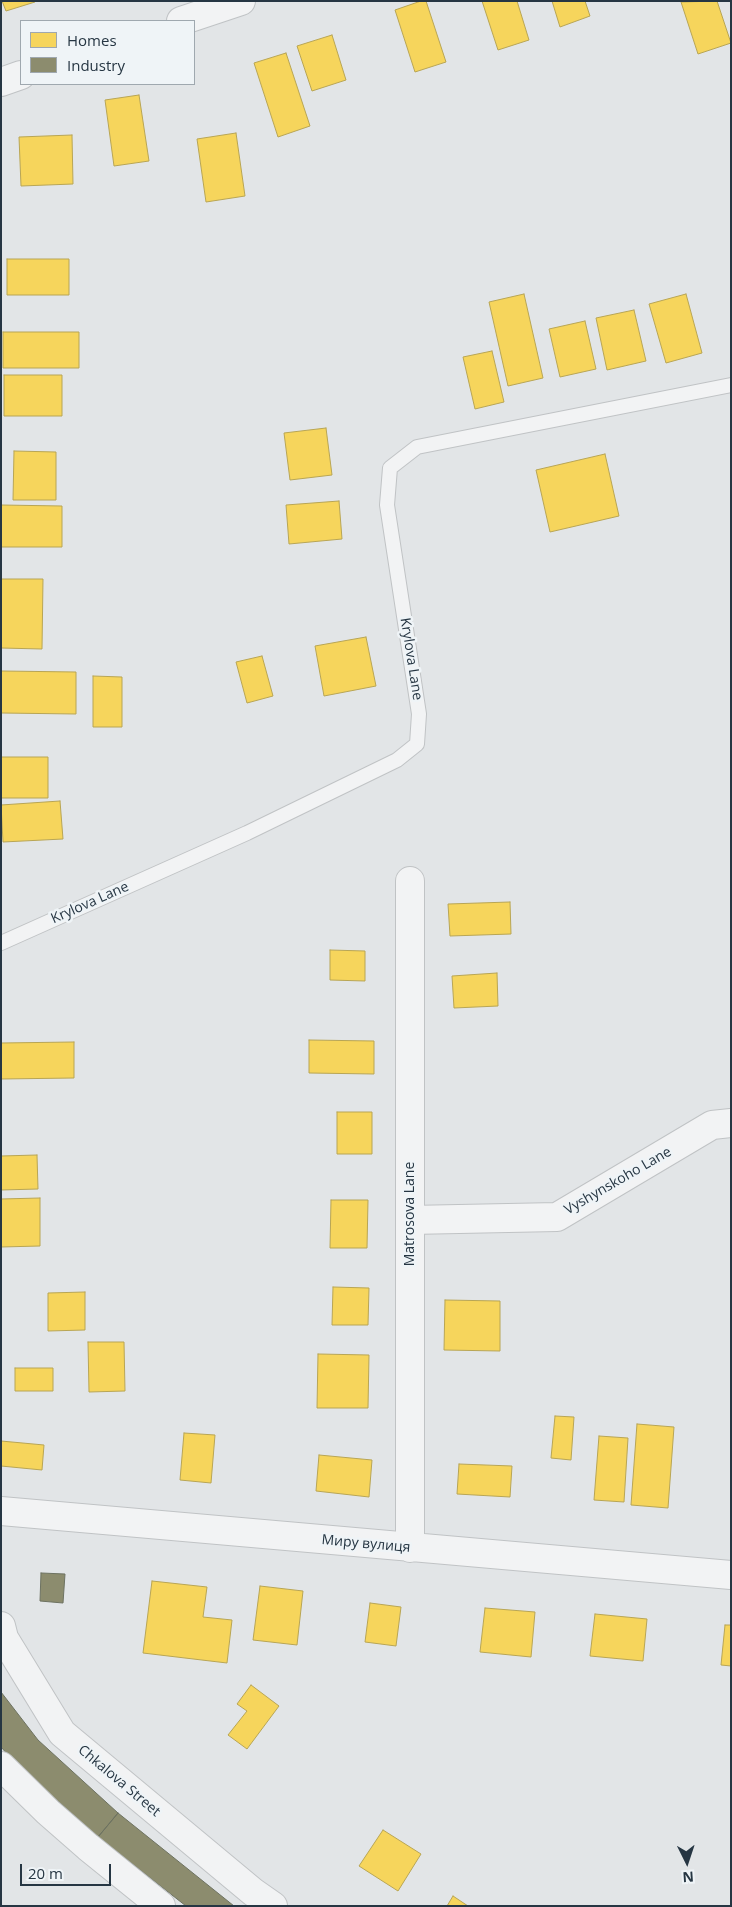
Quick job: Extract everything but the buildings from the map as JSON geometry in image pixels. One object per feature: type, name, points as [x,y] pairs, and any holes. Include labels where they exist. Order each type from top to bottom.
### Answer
[{"type":"street","points":[[184,20],[241,1]]},
{"type":"street","points":[[1,82],[20,75]]},
{"type":"street","name":"Matrosova Lane","points":[[410,881],[410,1548]]},
{"type":"street","name":"Vyshynskoho Lane","points":[[410,1220],[557,1217],[712,1125],[731,1123]]},
{"type":"street","name":"Миру вулиця","points":[[1,1512],[731,1575]]},
{"type":"street","name":"Chkalova Street","points":[[1,1626],[4,1638],[62,1733],[253,1892],[273,1906]]},
{"type":"street","points":[[1,1766],[48,1812],[88,1847],[162,1906]]},
{"type":"lane","name":"Krylova Lane","points":[[1,943],[247,833],[397,760],[417,744],[419,714],[387,505],[390,468],[417,447],[731,385]]}]
